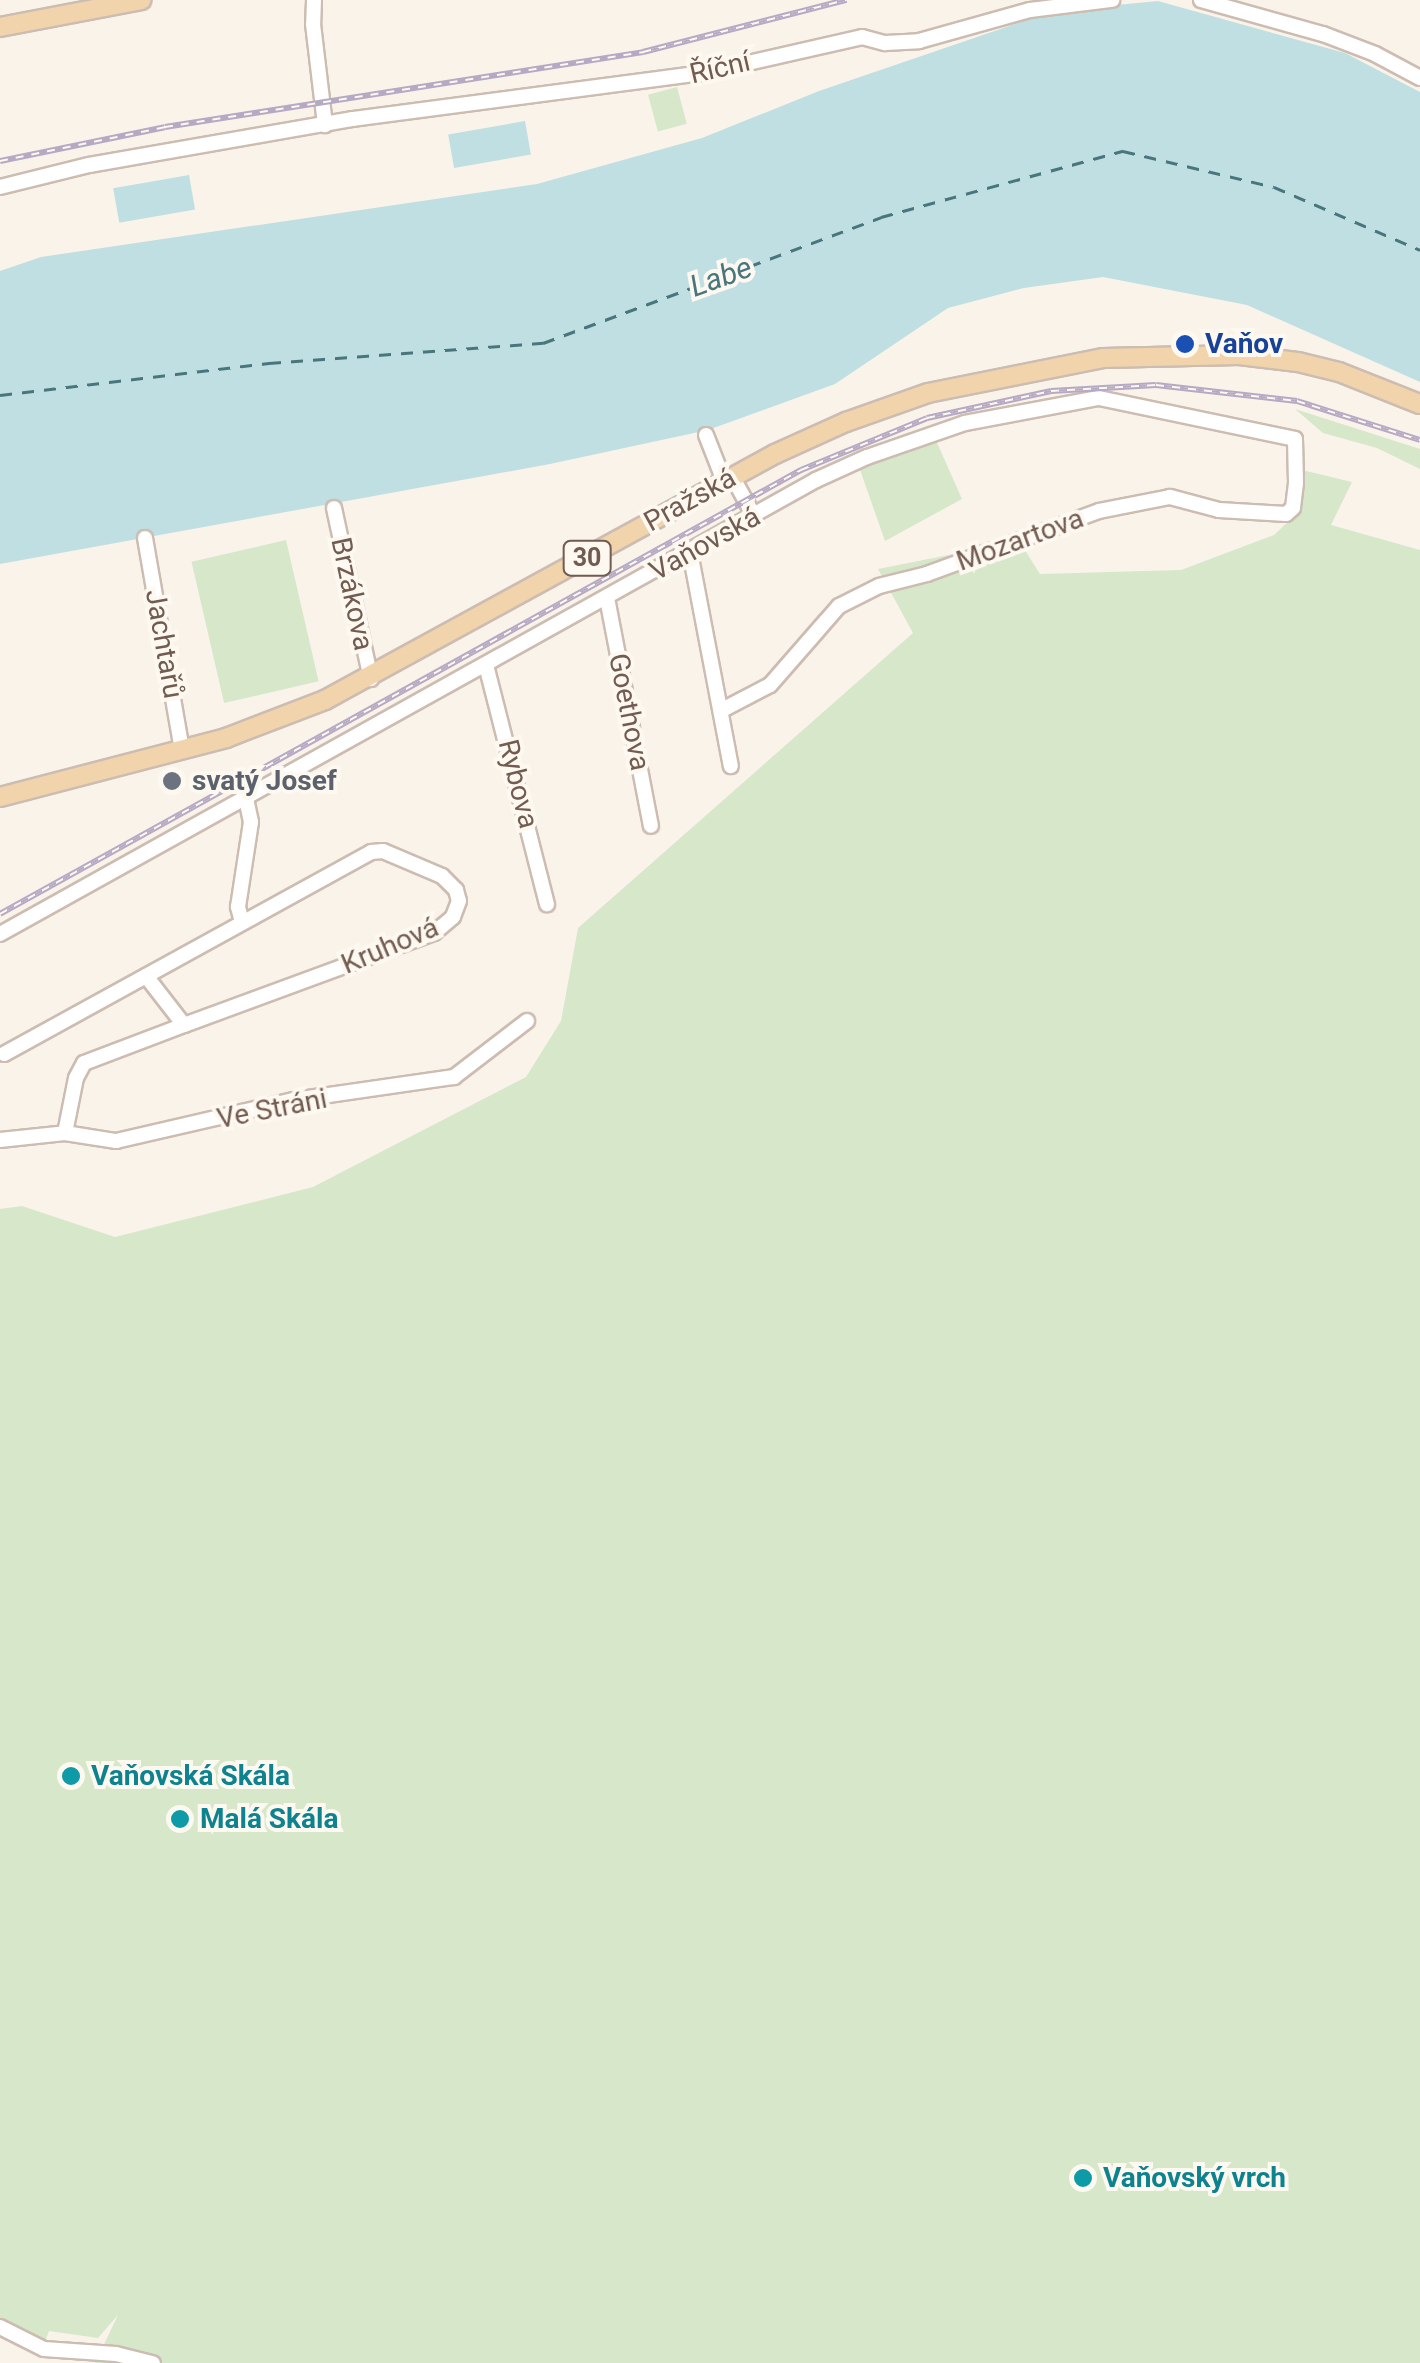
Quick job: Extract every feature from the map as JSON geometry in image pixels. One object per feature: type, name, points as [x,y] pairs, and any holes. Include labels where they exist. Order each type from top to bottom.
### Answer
[{"type":"main road","points":[[0,27],[142,0]]},
{"type":"main road","name":"Pražská","points":[[0,797],[182,751],[274,722],[371,679],[728,479],[873,412],[928,393],[1024,370],[1130,356],[1239,355],[1298,362],[1368,382],[1420,404]]},
{"type":"street","points":[[314,0],[312,24],[325,125]]},
{"type":"street","name":"Říční","points":[[0,187],[89,164],[325,125],[623,81],[651,82],[704,73],[862,38],[885,43],[918,41],[1030,10],[1112,0]]},
{"type":"street","points":[[1201,0],[1323,34],[1375,54],[1420,78]]},
{"type":"street","name":"Vaňovská","points":[[0,934],[754,516],[868,457],[965,423],[1099,398],[1144,404],[1296,440]]},
{"type":"street","points":[[706,435],[728,479],[754,516]]},
{"type":"street","name":"Mozartova","points":[[722,710],[770,684],[839,606],[879,586],[927,574],[1098,511],[1170,498],[1219,510],[1286,514],[1293,508],[1296,440]]},
{"type":"street","name":"Brzákova","points":[[334,508],[371,679]]},
{"type":"street","name":"Jachtařů","points":[[145,538],[182,751]]},
{"type":"street","points":[[690,552],[730,766]]},
{"type":"street","name":"Goethova","points":[[607,598],[651,826]]},
{"type":"street","name":"Rybova","points":[[486,664],[547,904]]},
{"type":"street","points":[[242,922],[238,907],[250,822],[246,798]]},
{"type":"street","name":"Kruhová","points":[[4,1054],[378,850],[442,876],[456,890],[459,901],[453,916],[434,933],[84,1063],[76,1078],[65,1133]]},
{"type":"street","points":[[146,976],[184,1025]]},
{"type":"street","name":"Ve Stráni","points":[[0,1140],[65,1133],[116,1140],[294,1100],[454,1077],[527,1021]]},
{"type":"street","points":[[0,2327],[44,2348],[130,2356],[152,2363]]},
{"type":"green space","points":[[677,87],[687,124],[658,131],[648,95]]},
{"type":"green space","points":[[1295,409],[1420,449],[1420,469],[1377,448],[1323,433]]},
{"type":"green space","points":[[934,436],[962,499],[885,541],[858,464]]},
{"type":"green space","points":[[1302,470],[1352,482],[1331,525],[1420,550],[1420,2363],[95,2363],[118,2315],[98,2338],[49,2331],[44,2344],[0,2324],[0,1209],[22,1206],[115,1237],[313,1187],[526,1077],[561,1021],[578,928],[913,633],[878,569],[1019,541],[1040,574],[1181,570],[1274,535],[1293,517]]},
{"type":"green space","points":[[286,540],[319,681],[224,703],[191,562]]},
{"type":"water","name":"Labe","points":[[1158,1],[1345,53],[1420,92],[1420,382],[1247,305],[1103,277],[1024,288],[948,308],[835,384],[708,430],[550,464],[0,564],[0,271],[41,257],[537,184],[702,138],[819,91],[1053,11]]},
{"type":"water","points":[[525,121],[531,154],[454,168],[448,135]]},
{"type":"water","points":[[189,175],[195,209],[119,223],[113,188]]},
{"type":"ferry route","points":[[0,395],[269,363],[543,343],[881,217],[1123,151],[1274,187],[1420,250]]},
{"type":"railway","points":[[0,161],[165,127],[643,52],[846,0]]},
{"type":"railway","points":[[0,914],[801,470],[927,418],[1051,391],[1156,385],[1297,401],[1420,440]]},
{"type":"place","name":"Vaňov","points":[[1185,344]]},
{"type":"place","name":"svatý Josef","points":[[172,781]]},
{"type":"place","name":"Vaňovská Skála","points":[[71,1776]]},
{"type":"place","name":"Malá Skála","points":[[180,1819]]},
{"type":"place","name":"Vaňovský vrch","points":[[1083,2178]]}]
